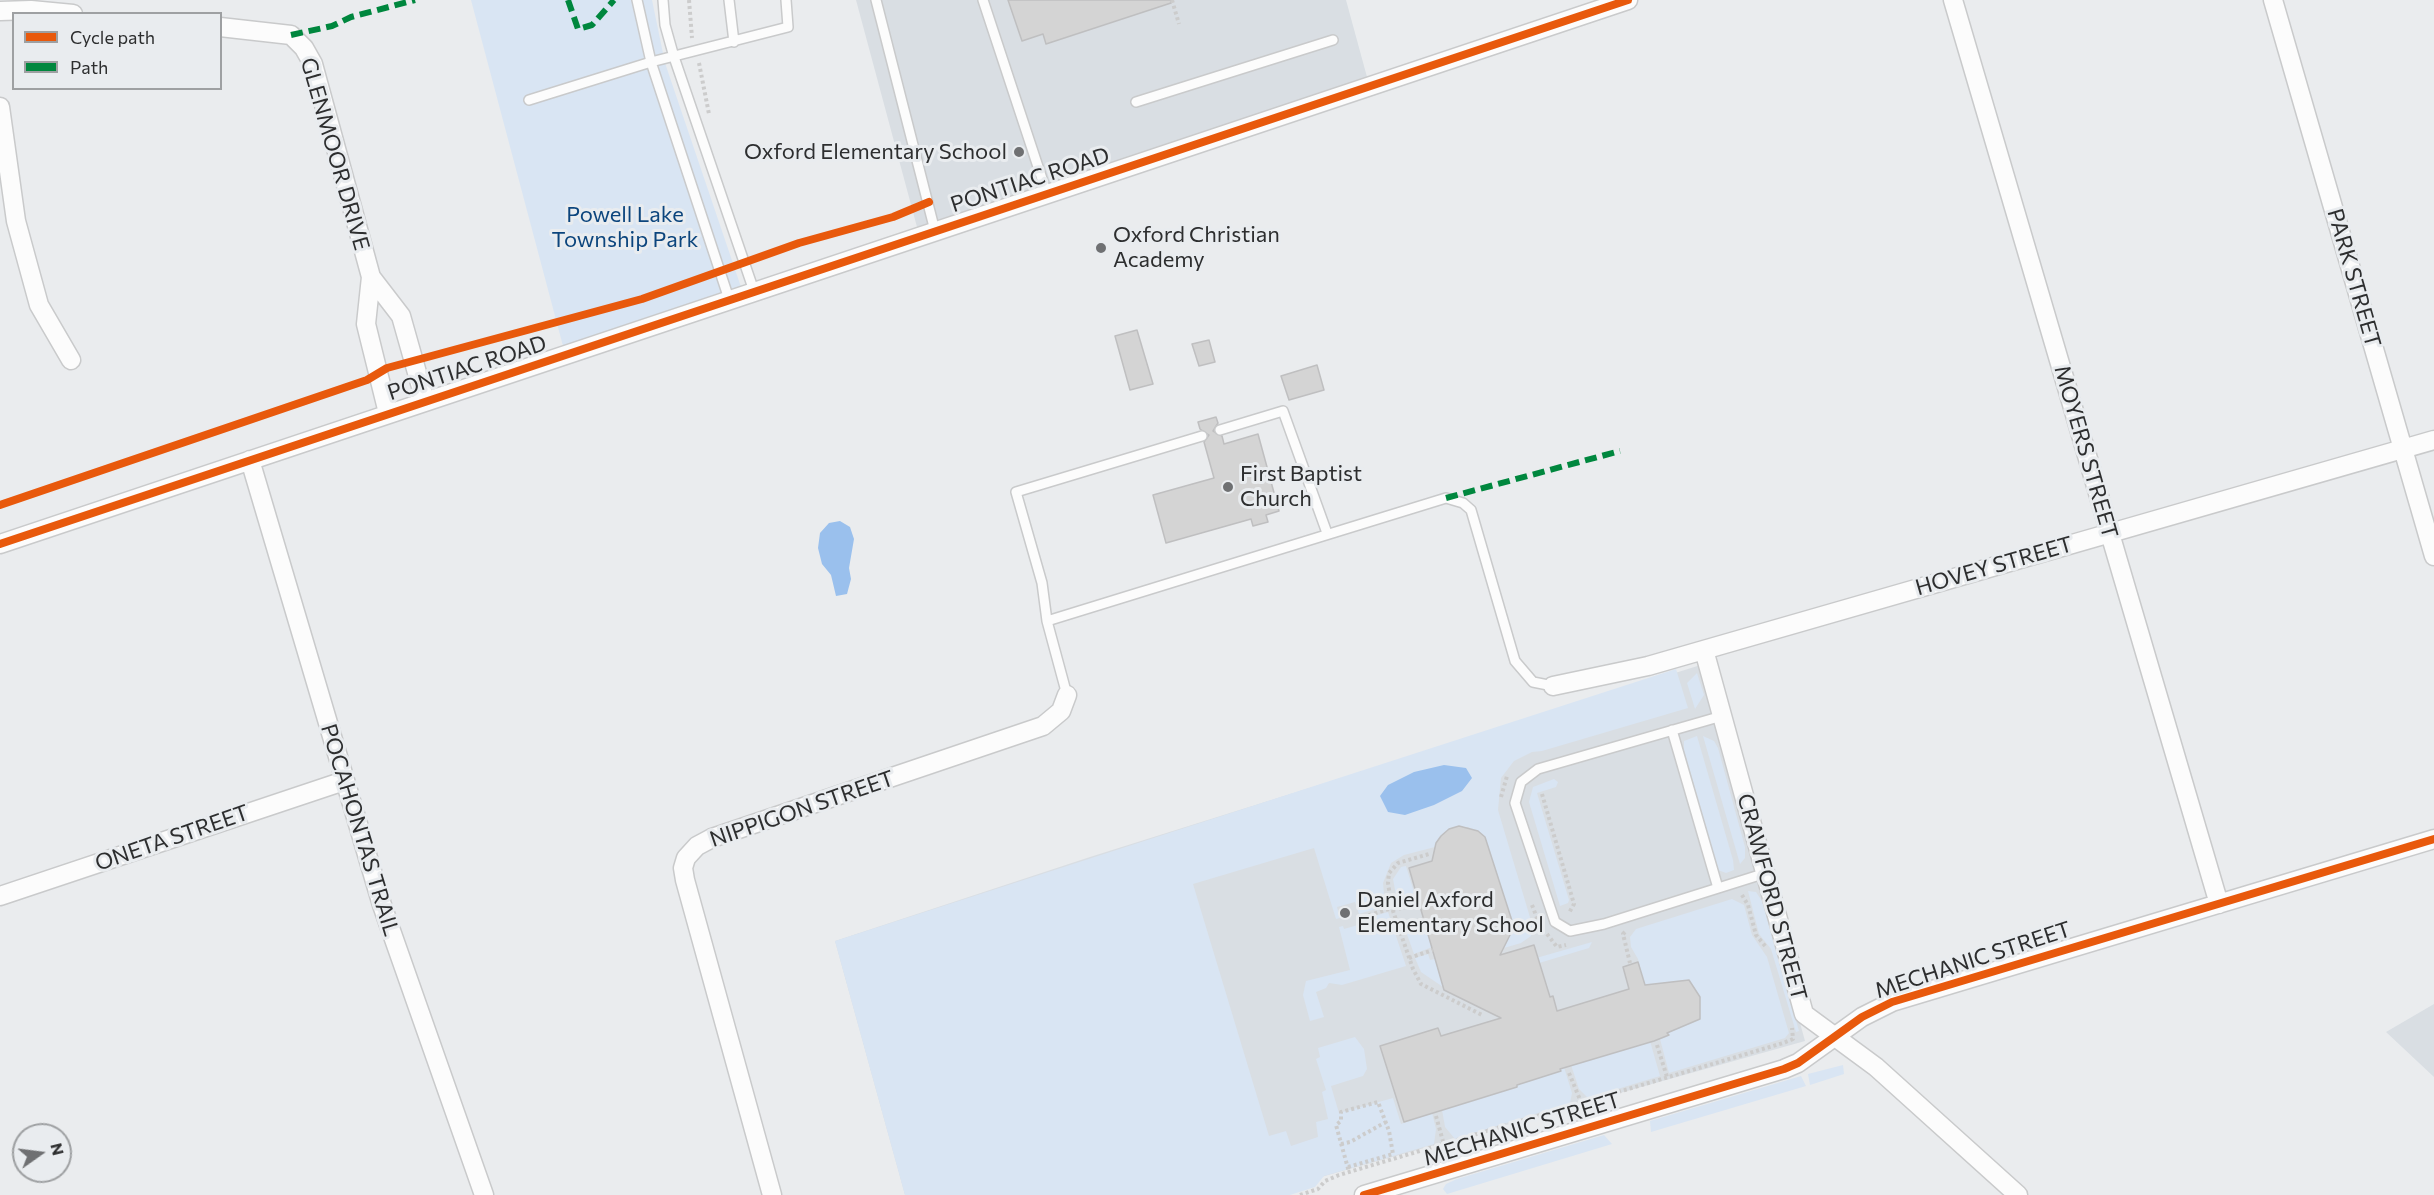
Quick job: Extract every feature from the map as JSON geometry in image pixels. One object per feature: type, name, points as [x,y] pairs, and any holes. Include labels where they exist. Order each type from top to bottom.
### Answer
[{"type":"street","name":"PONTIAC ROAD","points":[[0,544],[1628,0]]},
{"type":"street","name":"MOYERS STREET","points":[[1953,0],[2218,904]]},
{"type":"street","name":"PARK STREET","points":[[2273,0],[2434,555]]},
{"type":"street","points":[[0,11],[52,12]]},
{"type":"street","name":"GLENMOOR DRIVE","points":[[222,27],[291,35],[304,48],[314,64],[371,277],[366,324],[388,413]]},
{"type":"street","points":[[0,107],[16,221],[39,305],[71,360]]},
{"type":"street","name":"GLENMOOR DRIVE","points":[[371,277],[400,316],[425,401]]},
{"type":"street","name":"HOVEY STREET","points":[[1553,686],[1630,671],[2434,440]]},
{"type":"street","name":"POCAHONTAS TRAIL","points":[[250,460],[344,781],[404,971],[484,1195]]},
{"type":"street","name":"CRAWFORD STREET","points":[[1704,650],[1804,1014],[1876,1067],[2018,1195]]},
{"type":"street","name":"NIPPIGON STREET","points":[[772,1195],[685,880],[686,858],[697,846],[712,838],[1043,726],[1061,711],[1067,695]]},
{"type":"street","name":"ONETA STREET","points":[[0,896],[344,781]]},
{"type":"street","name":"MECHANIC STREET","points":[[1364,1195],[1411,1189],[1798,1063],[1862,1017],[1892,1002],[2434,839]]},
{"type":"lane","points":[[637,0],[651,62],[729,299]]},
{"type":"lane","points":[[663,0],[665,26],[674,57],[754,291]]},
{"type":"lane","points":[[729,0],[734,42]]},
{"type":"lane","points":[[529,100],[651,62],[788,27],[786,0]]},
{"type":"lane","points":[[876,0],[935,231]]},
{"type":"lane","points":[[983,0],[1047,194]]},
{"type":"lane","points":[[1136,102],[1333,40]]},
{"type":"lane","points":[[1220,430],[1283,411],[1327,533]]},
{"type":"lane","points":[[1067,695],[1047,621],[1042,583],[1016,492],[1202,436]]},
{"type":"lane","points":[[1047,621],[1446,498],[1462,503],[1472,510],[1515,661],[1533,682],[1553,686]]},
{"type":"lane","points":[[1722,716],[1538,769],[1521,782],[1515,803],[1555,922],[1570,931],[1605,924],[1766,873]]},
{"type":"lane","points":[[1672,730],[1718,888]]},
{"type":"path","points":[[689,0],[695,52],[710,108],[709,125]]},
{"type":"path","points":[[1172,0],[1179,24]]},
{"type":"path","points":[[1542,794],[1574,904],[1569,913]]},
{"type":"path","points":[[1429,854],[1398,863],[1389,873],[1388,883],[1392,908],[1409,958],[1421,984],[1482,1015]]},
{"type":"path","points":[[1743,895],[1755,935],[1767,948]]},
{"type":"path","points":[[1364,916],[1419,903]]},
{"type":"path","points":[[1399,926],[1424,919]]},
{"type":"path","points":[[1409,958],[1433,950]]},
{"type":"path","points":[[1348,1169],[1443,1145],[1792,1039],[1790,1021]]},
{"type":"path","points":[[1657,1045],[1667,1077]]},
{"type":"path","points":[[1569,1072],[1581,1102]]},
{"type":"path","points":[[1300,1195],[1318,1189],[1325,1181],[1348,1169],[1393,1154],[1386,1122],[1378,1102],[1341,1112],[1341,1121],[1336,1125],[1348,1169]]},
{"type":"path","points":[[1436,1116],[1443,1145]]},
{"type":"path","points":[[1341,1144],[1350,1142],[1386,1122]]},
{"type":"shaded area","name":"Oxford Elementary School","points":[[856,0],[1346,0],[1367,77],[917,227]]},
{"type":"shaded area","name":"Daniel Axford Elementary School","points":[[1707,663],[1762,885],[1805,1041],[1257,1195],[905,1195],[835,941],[1090,857]]},
{"type":"shaded area","points":[[2434,1004],[2434,1077],[2386,1032]]},
{"type":"green space","name":"Powell Lake Township Park","points":[[471,0],[652,0],[665,63],[741,287],[563,346]]},
{"type":"green space","points":[[1676,669],[1688,708],[1532,752],[1514,761],[1501,778],[1498,810],[1532,924],[1531,936],[1521,943],[1504,948],[1514,927],[1485,838],[1468,827],[1449,829],[1441,836],[1435,847],[1404,855],[1391,863],[1383,883],[1385,906],[1359,914],[1355,902],[1337,907],[1340,918],[1336,919],[1314,848],[1193,884],[1269,1136],[1286,1131],[1291,1146],[1318,1137],[1316,1122],[1328,1119],[1322,1092],[1326,1090],[1316,1059],[1320,1057],[1318,1048],[1355,1037],[1364,1049],[1367,1069],[1363,1076],[1331,1086],[1339,1113],[1393,1098],[1401,1124],[1432,1113],[1436,1129],[1434,1144],[1324,1176],[1315,1187],[1290,1195],[905,1195],[835,941]]},
{"type":"green space","points":[[1697,673],[1704,695],[1695,709],[1687,683]]},
{"type":"green space","points":[[1697,736],[1733,860],[1734,870],[1726,873],[1718,870],[1684,750],[1684,741]]},
{"type":"green space","points":[[1703,736],[1714,741],[1718,748],[1745,847],[1745,858],[1740,864]]},
{"type":"green space","points":[[1554,779],[1558,782],[1556,787],[1537,793],[1569,900],[1568,903],[1560,906],[1529,802],[1533,787]]},
{"type":"green space","points":[[1406,866],[1414,892],[1411,896],[1414,902],[1398,906],[1393,879],[1401,867]]},
{"type":"green space","points":[[1748,891],[1756,892],[1762,901],[1799,1031],[1796,1032],[1771,949],[1759,934]]},
{"type":"green space","points":[[1732,899],[1744,905],[1752,935],[1767,957],[1789,1033],[1785,1038],[1669,1073],[1660,1039],[1668,1035],[1667,1033],[1700,1019],[1700,997],[1689,980],[1644,985],[1638,959],[1631,947],[1630,937],[1636,929]]},
{"type":"green space","points":[[1388,912],[1406,966],[1342,985],[1329,983],[1326,988],[1316,992],[1324,1017],[1310,1021],[1303,995],[1306,981],[1350,970],[1339,927],[1343,926],[1344,929],[1361,924],[1361,920]]},
{"type":"green space","points":[[1418,923],[1420,929],[1426,927],[1432,947],[1414,954],[1404,926]]},
{"type":"green space","points":[[1592,942],[1589,948],[1506,973],[1505,967]]},
{"type":"green space","points":[[1428,954],[1430,960],[1435,959],[1443,987],[1421,972],[1415,958]]},
{"type":"green space","points":[[1650,1041],[1660,1076],[1588,1098],[1579,1089],[1571,1065]]},
{"type":"green space","points":[[1843,1065],[1844,1074],[1810,1085],[1808,1074]]},
{"type":"green space","points":[[1564,1067],[1572,1093],[1570,1103],[1455,1139],[1445,1127],[1442,1110],[1517,1087],[1515,1080],[1560,1071]]},
{"type":"green space","points":[[1801,1076],[1806,1086],[1651,1132],[1650,1121]]},
{"type":"green space","points":[[1604,1135],[1612,1144],[1447,1194],[1443,1189],[1446,1184],[1457,1179]]},
{"type":"water","points":[[840,521],[850,527],[854,539],[849,568],[851,579],[847,594],[836,596],[831,575],[822,564],[818,548],[820,533],[829,523]]},
{"type":"water","points":[[1444,765],[1466,768],[1472,778],[1462,791],[1434,805],[1405,815],[1388,812],[1380,796],[1388,785],[1414,772]]},
{"type":"building","points":[[1008,0],[1171,0],[1171,3],[1046,44],[1043,34],[1022,41]]},
{"type":"building","points":[[1137,330],[1153,384],[1130,390],[1115,336]]},
{"type":"building","points":[[1209,340],[1215,362],[1199,366],[1192,344]]},
{"type":"building","points":[[1317,365],[1324,390],[1289,400],[1281,376]]},
{"type":"building","name":"First Baptist Church","points":[[1216,417],[1218,423],[1213,431],[1222,436],[1224,444],[1258,434],[1279,511],[1266,515],[1268,522],[1253,526],[1251,519],[1166,543],[1153,495],[1214,478],[1204,442],[1209,435],[1200,429],[1198,422]]},
{"type":"building","points":[[1459,826],[1478,831],[1485,837],[1514,927],[1500,955],[1534,945],[1550,997],[1553,996],[1557,1011],[1629,989],[1623,967],[1638,962],[1645,985],[1689,980],[1700,997],[1700,1019],[1654,1041],[1560,1069],[1561,1071],[1517,1085],[1517,1087],[1404,1122],[1380,1046],[1438,1028],[1441,1036],[1501,1018],[1444,990],[1409,868],[1432,861],[1436,843],[1441,836],[1449,829]]},
{"type":"marked path","points":[[291,35],[332,26],[351,17],[415,0]]},
{"type":"marked path","points":[[568,0],[578,29],[592,25],[614,0]]},
{"type":"marked path","points":[[1446,498],[1620,451]]},
{"type":"cycle path","points":[[0,544],[1628,0]]},
{"type":"cycle path","points":[[0,505],[367,380],[387,368],[642,299],[799,243],[893,217],[929,202]]},
{"type":"cycle path","points":[[1364,1195],[1784,1069],[1798,1063],[1862,1017],[1892,1002],[2434,839]]},
{"type":"place","name":"Oxford Elementary School","points":[[1019,152]]},
{"type":"place","name":"Oxford Christian Academy","points":[[1101,248]]},
{"type":"place","name":"First Baptist Church","points":[[1228,487]]},
{"type":"place","name":"Daniel Axford Elementary School","points":[[1345,913]]}]
